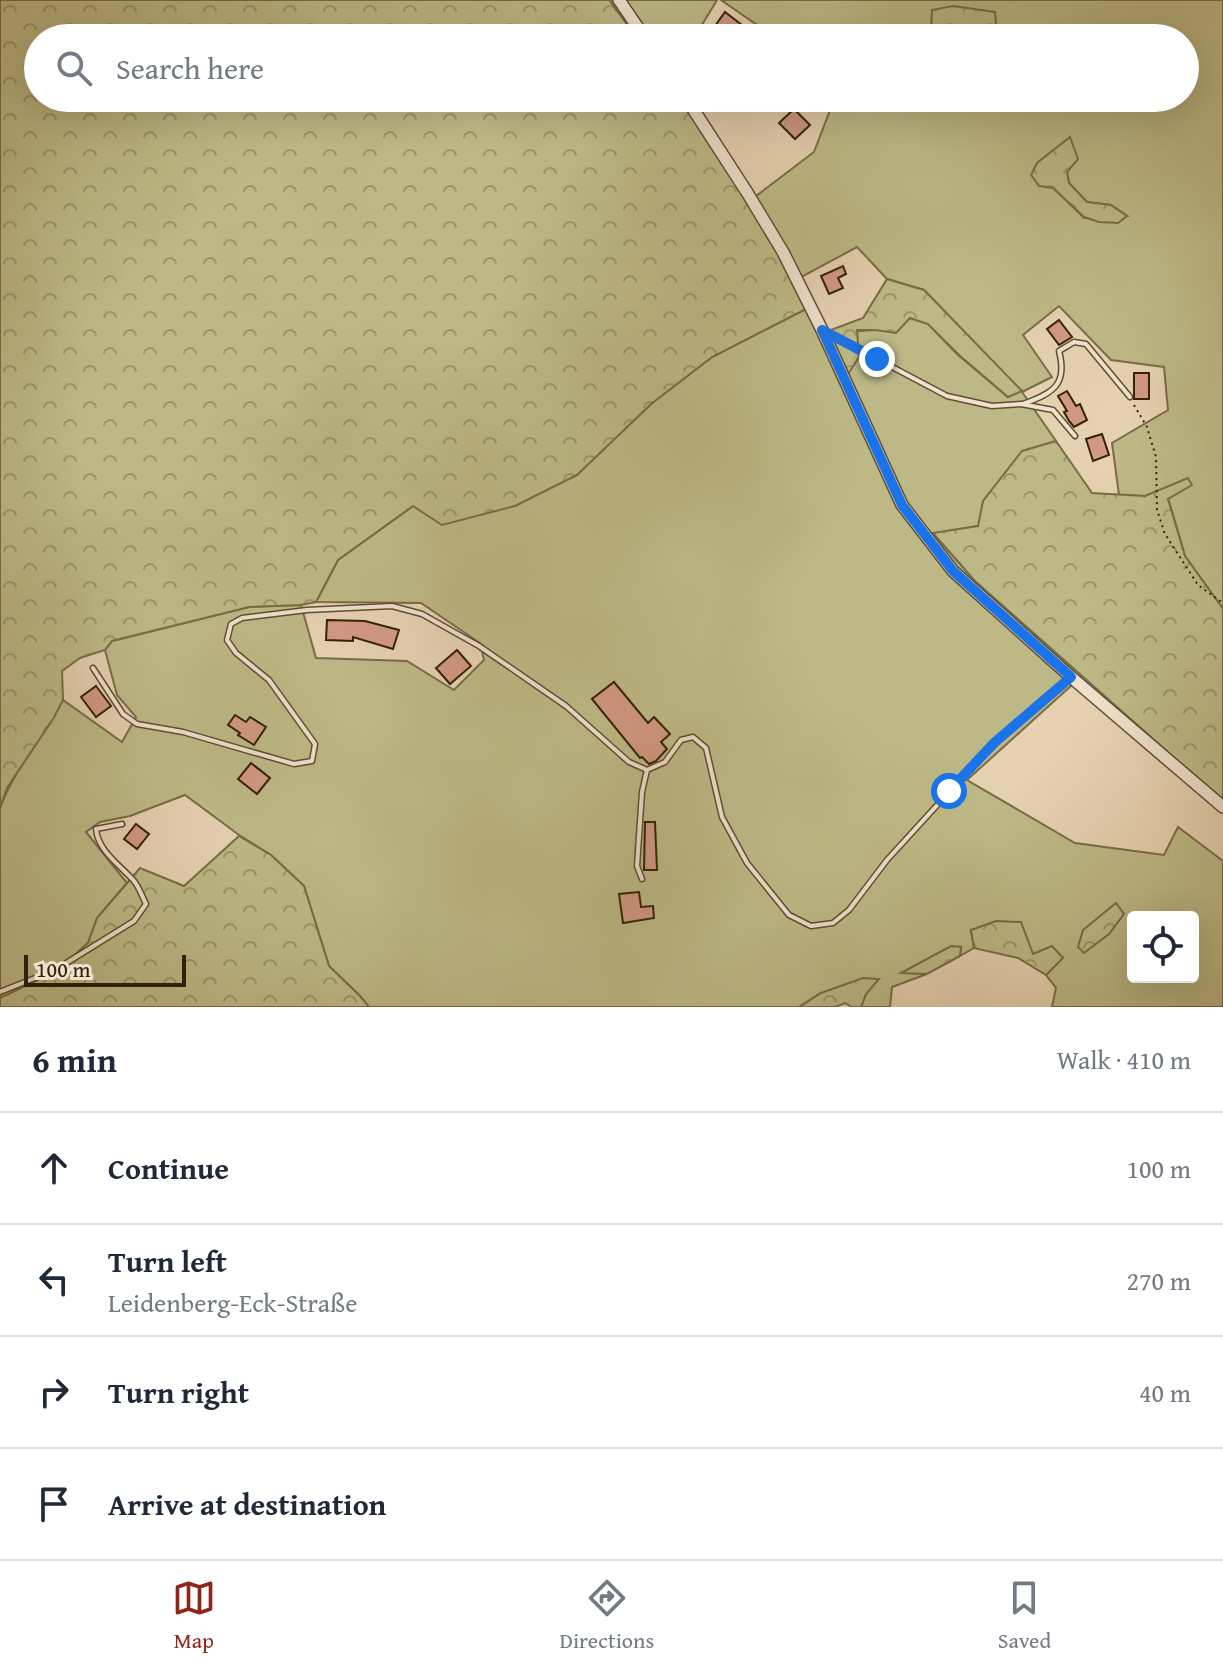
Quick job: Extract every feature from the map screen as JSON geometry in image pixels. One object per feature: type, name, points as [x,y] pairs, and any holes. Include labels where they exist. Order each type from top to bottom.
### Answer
[{"type":"street","points":[[619,0],[635,24]]},
{"type":"street","points":[[695,112],[769,229],[822,330],[902,505],[953,571],[1223,807]]},
{"type":"lane","points":[[822,330],[947,396],[992,406],[1021,404],[1053,410],[1075,436]]},
{"type":"lane","points":[[1021,404],[1046,395],[1061,381],[1063,366],[1059,351],[1074,342],[1086,344],[1130,397]]},
{"type":"lane","points":[[93,668],[123,714],[137,724],[183,732],[294,764],[312,761],[315,744],[269,680],[236,653],[227,640],[231,624],[242,618],[307,610],[392,606],[422,614],[479,646],[566,706],[629,762],[647,770],[665,762],[681,740],[693,737],[706,748],[722,817],[747,863],[789,915],[811,926],[833,923],[849,910],[887,860],[994,743],[1071,677]]},
{"type":"lane","points":[[642,879],[637,866],[642,792],[647,770]]},
{"type":"lane","points":[[0,992],[55,970],[134,921],[146,904],[135,882],[118,866],[97,838],[96,829],[122,824]]},
{"type":"path","points":[[1130,397],[1147,427],[1156,457],[1157,510],[1165,534],[1198,585],[1223,603]]},
{"type":"green space","points":[[0,0],[609,0],[627,24],[24,24],[24,112],[689,112],[764,227],[806,309],[712,357],[651,404],[577,475],[515,506],[442,525],[413,506],[338,560],[316,602],[249,607],[112,641],[105,650],[80,658],[62,671],[63,700],[7,788],[0,808]]},
{"type":"green space","points":[[609,0],[717,0],[702,24],[627,24]]},
{"type":"green space","points":[[721,0],[1223,0],[1223,609],[1185,556],[1168,498],[1191,485],[1145,496],[1119,495],[1112,443],[1168,410],[1164,367],[1111,360],[1059,306],[1023,335],[1052,377],[1022,392],[1056,441],[1022,451],[978,526],[933,534],[975,581],[1083,675],[967,780],[1075,843],[1164,855],[1178,827],[1223,861],[1223,1007],[1052,1007],[1056,988],[1046,975],[1062,957],[1033,954],[971,930],[974,948],[960,956],[961,947],[904,973],[927,974],[892,987],[890,1007],[861,1007],[866,994],[821,993],[799,1007],[369,1007],[329,966],[304,886],[271,855],[185,795],[130,816],[100,822],[86,832],[127,883],[97,918],[88,943],[57,971],[0,998],[0,808],[13,780],[63,700],[122,742],[136,717],[117,695],[105,650],[112,641],[249,607],[301,605],[316,658],[407,661],[454,690],[484,660],[480,643],[421,603],[316,602],[338,560],[413,506],[515,506],[577,475],[651,404],[712,357],[806,309],[820,334],[875,330],[910,318],[928,324],[958,355],[1008,397],[1021,391],[924,290],[887,279],[857,247],[794,281],[747,203],[814,152],[829,112],[1199,112],[1199,24],[962,24],[932,10],[932,24],[756,24]],"holes":[[[1067,172],[1069,183],[1087,202],[1111,205],[1127,216],[1084,218],[1053,187]]]},
{"type":"green space","points":[[953,6],[995,12],[996,24],[932,24],[932,10]]},
{"type":"green space","points":[[1070,137],[1078,159],[1067,172],[1069,183],[1087,202],[1111,205],[1127,216],[1118,223],[1084,217],[1053,188],[1039,186],[1031,175],[1037,163]]},
{"type":"green space","points":[[887,279],[924,290],[1022,391],[1008,397],[928,324],[910,318],[896,333],[857,330],[859,357],[847,376],[820,334],[863,318]]},
{"type":"green space","points":[[1056,441],[1092,493],[1145,496],[1188,478],[1192,485],[1168,499],[1185,556],[1223,609],[1223,801],[975,581],[933,533],[978,526],[983,501],[1022,451]]},
{"type":"green space","points":[[239,836],[271,855],[304,886],[329,966],[369,1007],[0,1007],[0,998],[57,971],[88,943],[97,918],[140,868],[184,886]]},
{"type":"green space","points":[[1116,903],[1124,914],[1109,934],[1084,953],[1078,947],[1083,930]]},
{"type":"green space","points":[[996,921],[1021,922],[1033,954],[1052,946],[1063,958],[1046,975],[1018,958],[974,948],[971,930]]},
{"type":"green space","points":[[951,946],[961,947],[960,956],[927,974],[901,973]]},
{"type":"green space","points":[[863,978],[879,979],[866,994],[861,1007],[845,1003],[835,1007],[799,1007],[821,993]]},
{"type":"building","points":[[725,12],[741,24],[716,24]]},
{"type":"building","points":[[791,112],[797,112],[810,125],[795,139],[779,123]]},
{"type":"building","points":[[843,266],[846,274],[838,278],[843,288],[829,294],[821,276]]},
{"type":"building","points":[[1059,320],[1072,337],[1059,345],[1047,329]]},
{"type":"building","points":[[1134,373],[1149,373],[1149,399],[1134,399]]},
{"type":"building","points":[[1067,391],[1076,406],[1080,404],[1087,420],[1074,427],[1058,396]]},
{"type":"building","points":[[1102,434],[1109,455],[1093,461],[1086,439]]},
{"type":"building","points":[[327,620],[365,621],[399,630],[393,649],[353,637],[353,641],[326,640]]},
{"type":"building","points":[[457,650],[471,666],[450,684],[436,668]]},
{"type":"building","points":[[614,682],[648,723],[654,717],[670,734],[661,742],[667,749],[656,761],[649,764],[640,758],[592,699]]},
{"type":"building","points":[[96,686],[111,706],[96,717],[81,697]]},
{"type":"building","points":[[235,715],[246,722],[250,717],[266,727],[254,745],[228,725]]},
{"type":"building","points":[[251,763],[270,778],[257,794],[238,779]]},
{"type":"building","points":[[645,822],[655,822],[657,870],[644,870]]},
{"type":"building","points":[[136,824],[149,834],[137,849],[124,839]]},
{"type":"building","points":[[639,892],[641,907],[653,906],[654,918],[623,923],[619,894]]},
{"type":"route","points":[[877,359],[822,330],[902,505],[953,571],[1071,677],[994,743],[949,791]]}]
